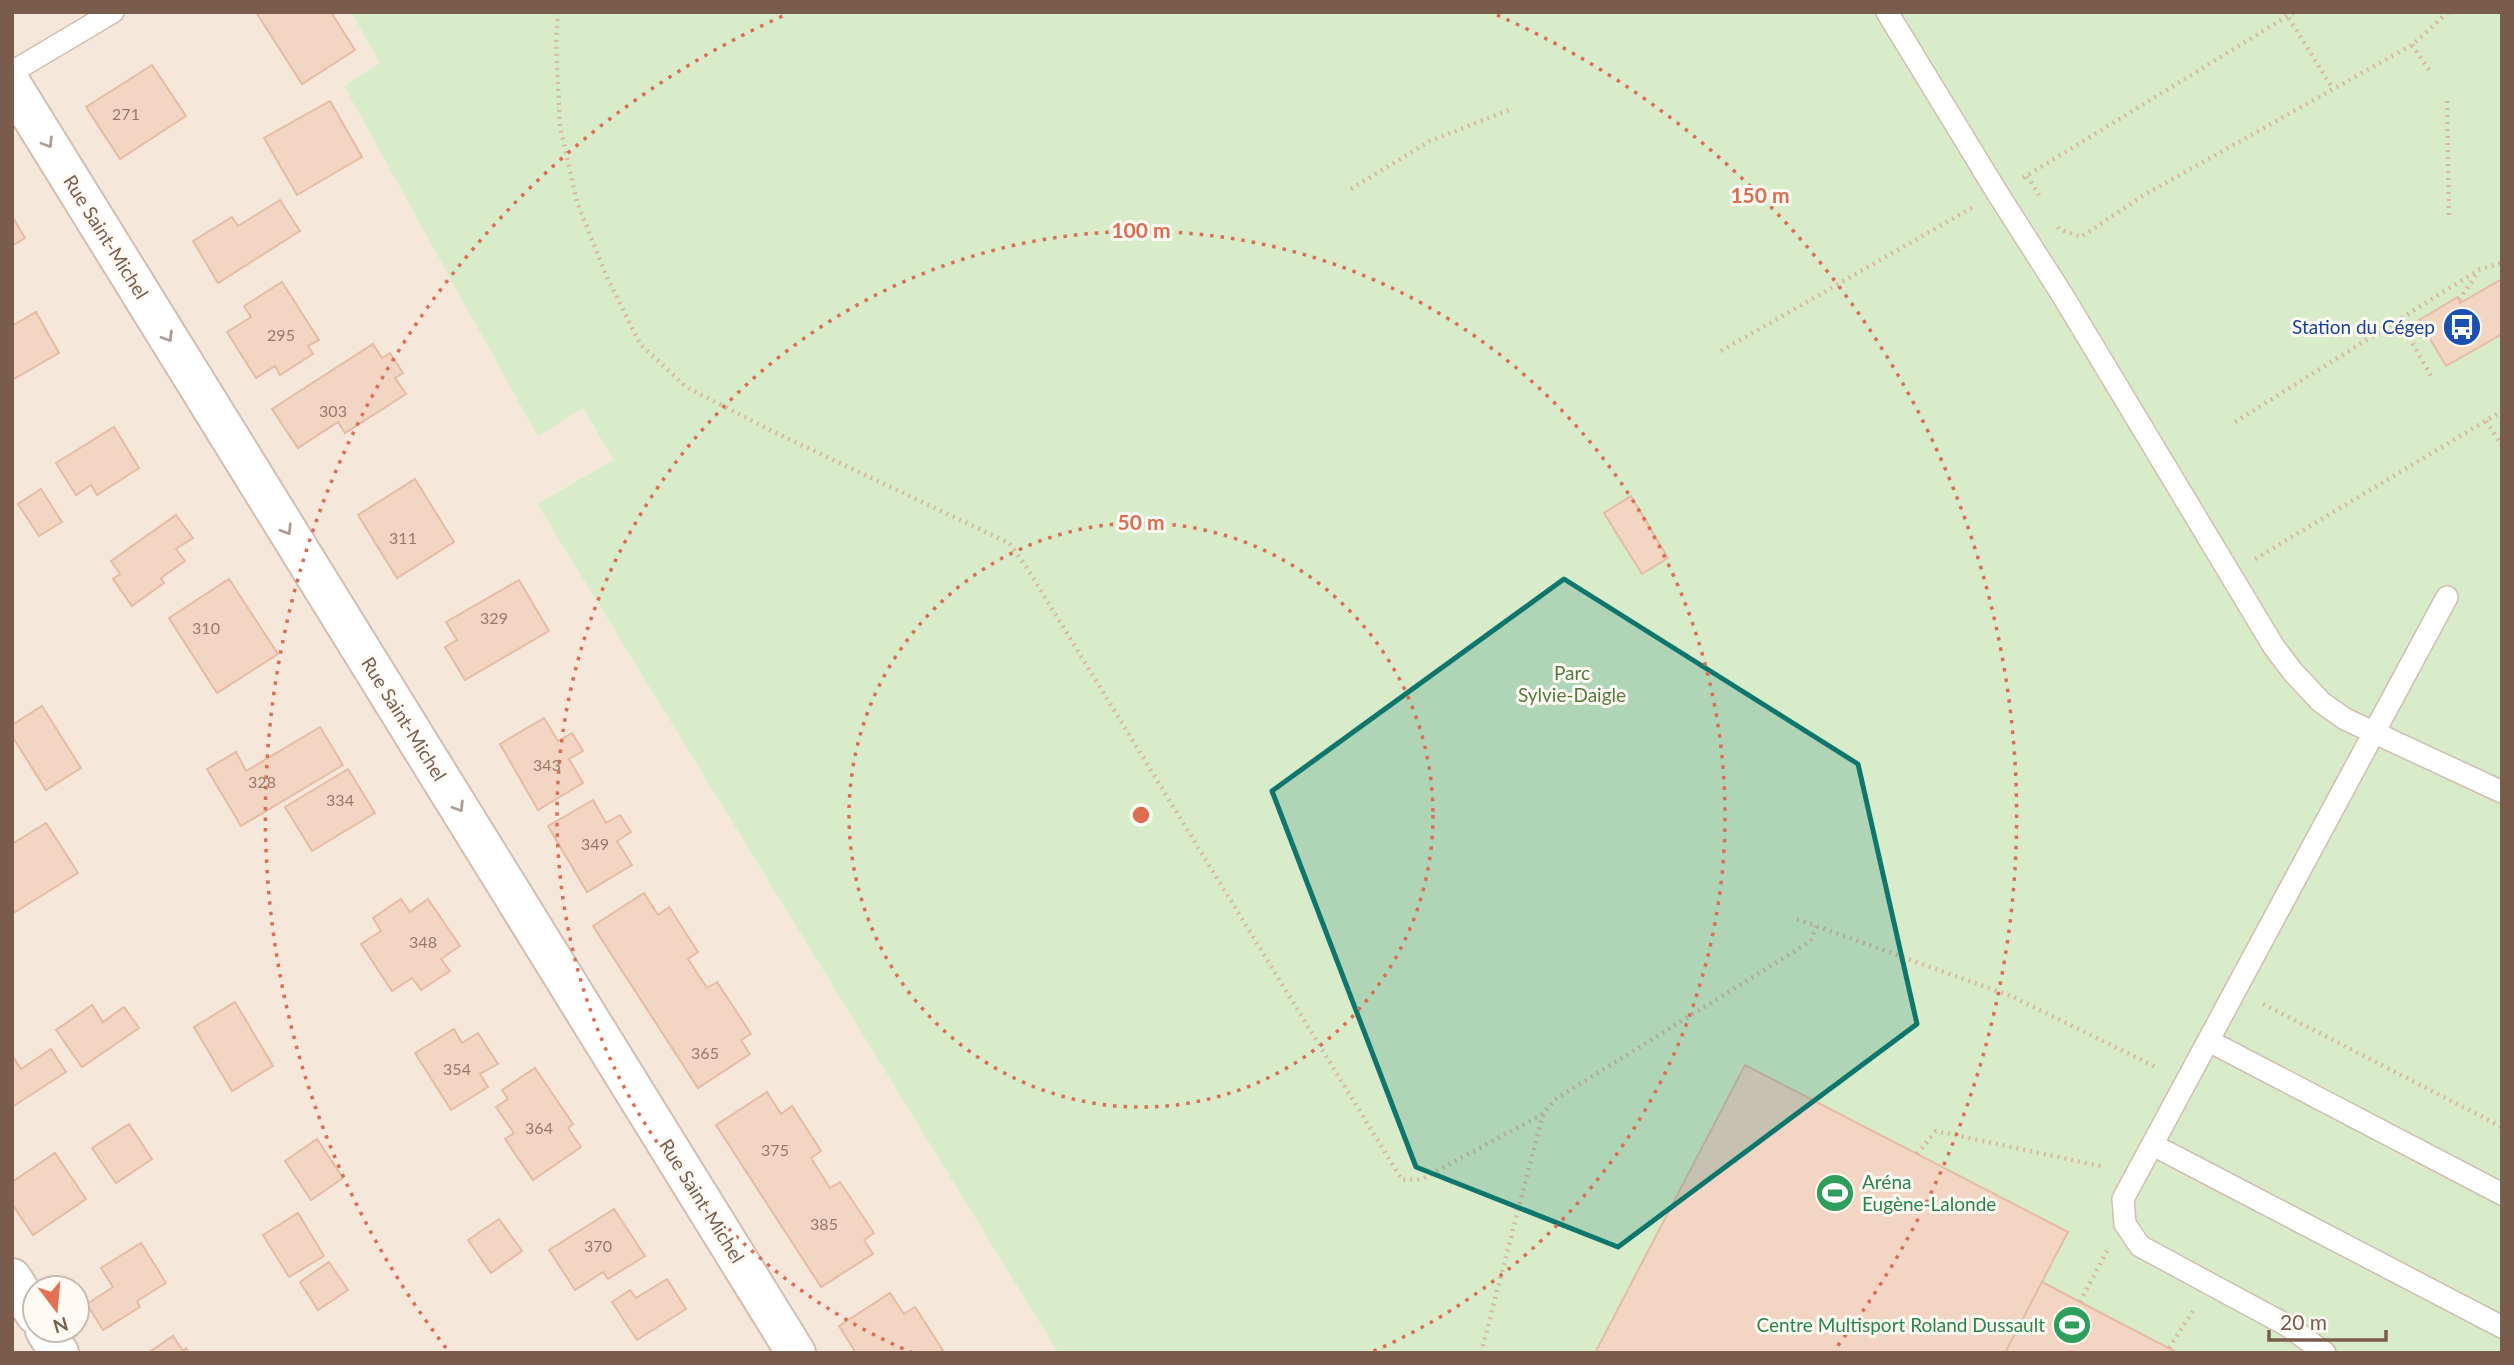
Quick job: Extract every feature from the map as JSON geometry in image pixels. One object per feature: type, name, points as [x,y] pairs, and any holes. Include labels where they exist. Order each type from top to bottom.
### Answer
[{"type":"street","name":"Rue Saint-Michel","points":[[12,85],[796,1353]]},
{"type":"lane","points":[[12,72],[113,12]]},
{"type":"lane","points":[[1887,12],[1997,194],[2063,296],[2274,647],[2292,672],[2321,702],[2345,719],[2502,792]]},
{"type":"lane","points":[[2325,1353],[2288,1326],[2140,1246],[2125,1224],[2123,1199],[2447,597]]},
{"type":"lane","points":[[2209,1041],[2502,1194]]},
{"type":"lane","points":[[2153,1145],[2502,1327]]},
{"type":"path","points":[[558,12],[556,43],[560,126],[577,202],[606,275],[640,344],[686,387],[770,430],[1009,543],[1042,591],[1402,1180],[1422,1180],[1543,1114],[1554,1100],[1811,941],[1816,926]]},
{"type":"path","points":[[1721,351],[1997,194],[2286,14],[2294,12]]},
{"type":"path","points":[[2053,219],[2059,229],[2081,237],[2144,195],[2412,45],[2448,12]]},
{"type":"path","points":[[2286,14],[2333,89]]},
{"type":"path","points":[[2412,45],[2432,74]]},
{"type":"path","points":[[2447,101],[2449,217]]},
{"type":"path","points":[[1351,189],[1430,141],[1509,110]]},
{"type":"path","points":[[2027,176],[2040,197]]},
{"type":"path","points":[[2235,422],[2480,268],[2502,263]]},
{"type":"path","points":[[2459,300],[2480,268]]},
{"type":"path","points":[[2399,319],[2431,376]]},
{"type":"path","points":[[2230,574],[2502,411]]},
{"type":"path","points":[[2486,421],[2502,446]]},
{"type":"path","points":[[1797,919],[2011,996],[2186,1082]]},
{"type":"path","points":[[2236,990],[2502,1127]]},
{"type":"path","points":[[1481,1353],[1543,1114]]},
{"type":"path","points":[[1917,1154],[1936,1130],[2137,1174]]},
{"type":"path","points":[[2080,1302],[2106,1251],[2130,1231]]},
{"type":"path","points":[[2169,1348],[2211,1284]]},
{"type":"highlighted area","points":[[1564,579],[1858,764],[1917,1024],[1618,1247],[1416,1167],[1272,791]]},
{"type":"shaded area","points":[[12,12],[351,12],[613,460],[537,504],[1058,1353],[12,1353]]},
{"type":"green space","name":"Parc Sylvie-Daigle","points":[[351,12],[2502,12],[2502,1353],[1058,1353],[537,504],[613,460],[583,408],[538,437],[344,86],[380,63]]},
{"type":"building","points":[[256,12],[331,12],[355,50],[302,84]]},
{"type":"building","points":[[152,65],[186,116],[120,159],[86,107]]},
{"type":"building","points":[[330,101],[362,157],[297,195],[264,138]]},
{"type":"building","points":[[280,200],[300,231],[218,283],[193,241],[232,217],[238,226]]},
{"type":"building","points":[[12,216],[25,238],[12,246]]},
{"type":"building","name":"Station du Cégep","points":[[2502,279],[2502,334],[2446,366],[2419,320],[2458,297],[2460,303]]},
{"type":"building","points":[[282,282],[319,340],[308,346],[313,354],[280,375],[275,366],[256,378],[227,332],[251,317],[244,306]]},
{"type":"building","points":[[36,312],[59,353],[12,380],[12,326]]},
{"type":"building","points":[[373,344],[382,358],[390,353],[403,373],[395,378],[406,394],[345,433],[338,422],[298,448],[272,409]]},
{"type":"building","points":[[114,427],[139,468],[97,495],[91,485],[76,495],[56,463]]},
{"type":"building","points":[[415,479],[454,542],[397,578],[358,515]]},
{"type":"building","points":[[41,489],[62,522],[39,536],[18,504]]},
{"type":"building","points":[[1631,496],[1668,558],[1642,574],[1604,513]]},
{"type":"building","points":[[176,515],[193,538],[176,549],[185,561],[161,578],[164,583],[132,606],[113,579],[120,574],[111,561]]},
{"type":"building","points":[[229,579],[278,654],[217,693],[169,618]]},
{"type":"building","points":[[519,580],[549,631],[465,680],[445,647],[457,640],[446,622]]},
{"type":"building","points":[[42,706],[81,768],[46,790],[12,736],[12,725]]},
{"type":"building","points":[[544,718],[558,741],[572,733],[583,751],[569,759],[583,783],[538,810],[500,744]]},
{"type":"building","points":[[320,727],[343,765],[241,826],[207,769],[236,752],[246,771]]},
{"type":"building","points":[[348,769],[375,813],[312,851],[285,807]]},
{"type":"building","points":[[593,800],[606,823],[620,815],[631,832],[617,841],[632,865],[587,892],[548,826]]},
{"type":"building","points":[[46,823],[78,873],[12,914],[12,844]]},
{"type":"building","points":[[644,893],[658,915],[669,907],[698,952],[688,959],[707,988],[717,982],[751,1034],[741,1040],[750,1054],[698,1088],[593,926]]},
{"type":"building","points":[[401,899],[410,912],[428,899],[460,946],[441,959],[450,971],[421,990],[412,978],[392,991],[361,944],[381,931],[373,918]]},
{"type":"building","points":[[235,1002],[273,1066],[232,1091],[194,1027]]},
{"type":"building","points":[[92,1005],[103,1022],[124,1007],[139,1028],[82,1067],[56,1030]]},
{"type":"building","points":[[454,1029],[462,1043],[478,1033],[498,1064],[480,1074],[488,1087],[451,1110],[415,1053]]},
{"type":"building","points":[[51,1049],[66,1072],[12,1107],[12,1055],[21,1069]]},
{"type":"building","name":"Aréna Eugène-Lalonde","points":[[1745,1065],[2068,1232],[2005,1353],[1595,1353]]},
{"type":"building","points":[[535,1068],[573,1124],[568,1128],[581,1147],[533,1180],[505,1139],[514,1133],[496,1107],[508,1099],[502,1090]]},
{"type":"building","points":[[767,1092],[781,1114],[792,1106],[821,1151],[811,1158],[830,1188],[840,1182],[874,1233],[864,1240],[873,1254],[821,1287],[716,1125]]},
{"type":"building","points":[[129,1124],[152,1159],[116,1183],[92,1148]]},
{"type":"building","points":[[317,1139],[343,1178],[311,1200],[285,1161]]},
{"type":"building","points":[[55,1153],[86,1199],[33,1235],[12,1204],[12,1182]]},
{"type":"building","points":[[614,1209],[645,1256],[608,1279],[603,1272],[575,1290],[549,1250]]},
{"type":"building","points":[[298,1213],[324,1256],[289,1277],[263,1235]]},
{"type":"building","points":[[499,1219],[522,1251],[491,1273],[468,1240]]},
{"type":"building","points":[[141,1243],[166,1283],[137,1301],[140,1307],[103,1330],[91,1310],[91,1301],[113,1287],[101,1268]]},
{"type":"building","points":[[329,1262],[348,1290],[318,1310],[300,1282]]},
{"type":"building","points":[[667,1279],[686,1309],[637,1340],[612,1302],[630,1290],[636,1298]]},
{"type":"building","name":"Centre Multisport Roland Dussault","points":[[2042,1282],[2080,1302],[2178,1353],[2005,1353]]},
{"type":"building","points":[[890,1293],[904,1314],[915,1307],[944,1352],[856,1353],[839,1326]]},
{"type":"building","points":[[173,1336],[183,1351],[186,1348],[189,1353],[148,1353]]},
{"type":"place","name":"Station du Cégep","points":[[2462,327]]},
{"type":"place","name":"Aréna Eugène-Lalonde","points":[[1835,1193]]},
{"type":"place","name":"Centre Multisport Roland Dussault","points":[[2072,1325]]}]
